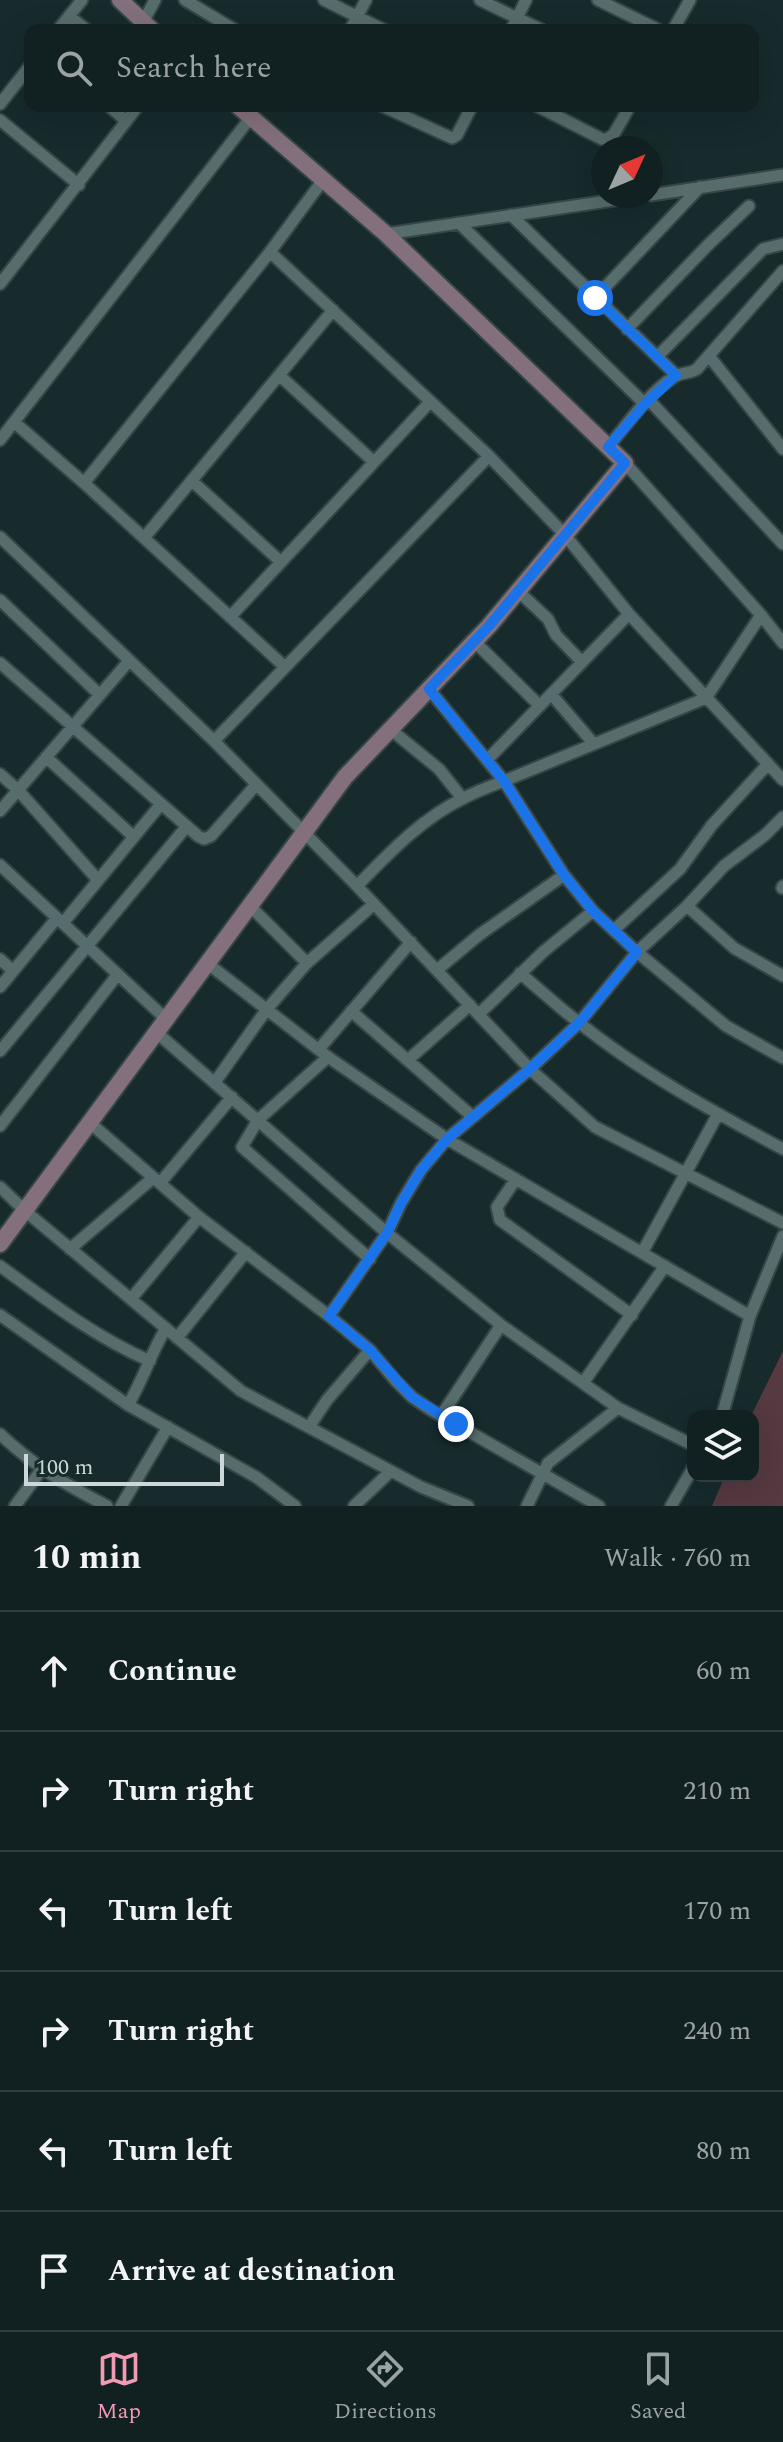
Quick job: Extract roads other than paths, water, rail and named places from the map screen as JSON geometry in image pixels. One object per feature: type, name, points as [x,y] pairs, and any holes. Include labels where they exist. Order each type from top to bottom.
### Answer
[{"type":"street","points":[[63,24],[82,0]]},
{"type":"street","points":[[120,0],[146,24]]},
{"type":"street","points":[[149,24],[155,0]]},
{"type":"street","points":[[185,0],[225,24]]},
{"type":"street","points":[[324,0],[372,24]]},
{"type":"street","points":[[353,24],[366,0]]},
{"type":"street","points":[[480,0],[530,24]]},
{"type":"street","points":[[514,24],[526,0]]},
{"type":"street","points":[[598,0],[647,24]]},
{"type":"street","points":[[676,24],[690,0]]},
{"type":"street","points":[[69,16],[79,24]]},
{"type":"street","points":[[0,104],[24,74]]},
{"type":"street","points":[[116,112],[126,121]]},
{"type":"street","points":[[0,284],[133,112]]},
{"type":"street","points":[[0,440],[244,112],[386,234],[625,463],[783,643]]},
{"type":"street","points":[[395,112],[452,138],[457,135],[469,112]]},
{"type":"street","points":[[549,112],[602,139],[614,134],[627,112]]},
{"type":"street","points":[[0,120],[79,185]]},
{"type":"street","points":[[663,193],[783,175]]},
{"type":"street","points":[[84,483],[270,252],[323,180]]},
{"type":"street","points":[[595,298],[700,187]]},
{"type":"street","points":[[386,234],[591,203]]},
{"type":"street","points":[[627,329],[749,206]]},
{"type":"street","points":[[511,215],[676,375]]},
{"type":"street","points":[[459,223],[647,402],[783,544]]},
{"type":"street","points":[[657,357],[763,249],[783,244]]},
{"type":"street","points":[[270,252],[489,456],[565,535],[629,614],[783,780]]},
{"type":"street","points":[[608,447],[647,402],[676,375],[691,373],[709,356],[783,271]]},
{"type":"street","points":[[144,538],[333,310]]},
{"type":"street","points":[[709,356],[782,447]]},
{"type":"street","points":[[279,375],[374,462]]},
{"type":"street","points":[[230,617],[430,402]]},
{"type":"street","points":[[14,422],[285,667]]},
{"type":"street","points":[[214,741],[489,456]]},
{"type":"street","points":[[0,1244],[345,777],[474,641],[625,463]]},
{"type":"street","points":[[192,481],[281,562]]},
{"type":"street","points":[[0,537],[214,741],[411,942],[530,1069],[595,1127],[783,1223]]},
{"type":"street","points":[[518,591],[548,619],[556,635],[582,662]]},
{"type":"street","points":[[0,600],[100,695]]},
{"type":"street","points":[[487,760],[629,614]]},
{"type":"street","points":[[357,886],[395,848],[462,798],[706,698],[761,615]]},
{"type":"street","points":[[474,641],[540,706]]},
{"type":"street","points":[[0,811],[129,661]]},
{"type":"street","points":[[0,663],[198,836],[208,839],[256,785]]},
{"type":"street","points":[[429,689],[504,781],[564,875],[593,911],[726,1026],[783,1058]]},
{"type":"street","points":[[551,694],[594,744]]},
{"type":"street","points":[[390,729],[439,769],[462,798]]},
{"type":"street","points":[[46,757],[134,837]]},
{"type":"street","points":[[614,930],[680,869],[712,825],[768,764]]},
{"type":"street","points":[[0,774],[98,880]]},
{"type":"street","points":[[0,987],[98,880],[161,804]]},
{"type":"street","points":[[329,1316],[387,1233],[421,1170],[447,1139],[579,1023],[637,952],[687,906],[724,866],[783,817]]},
{"type":"street","points":[[0,1051],[187,826]]},
{"type":"street","points":[[0,865],[118,974],[161,1026],[215,1082],[387,1233],[501,1325],[618,1408],[687,1442]]},
{"type":"street","points":[[437,970],[479,935],[564,875]]},
{"type":"street","points":[[215,1082],[267,1009],[307,963],[374,904]]},
{"type":"street","points":[[250,906],[307,963]]},
{"type":"street","points":[[687,906],[734,948],[783,976]]},
{"type":"street","points":[[408,1060],[520,973],[562,934],[593,911]]},
{"type":"street","points":[[370,1259],[242,1147],[258,1120],[324,1053],[351,1011],[411,942]]},
{"type":"street","points":[[0,959],[13,971]]},
{"type":"street","points":[[207,963],[324,1053],[447,1139],[750,1316]]},
{"type":"street","points":[[520,973],[579,1023],[677,1089],[783,1149]]},
{"type":"street","points":[[0,1126],[118,974]]},
{"type":"street","points":[[351,1011],[473,1117]]},
{"type":"street","points":[[70,1249],[157,1180],[232,1097]]},
{"type":"street","points":[[642,1253],[718,1114]]},
{"type":"street","points":[[89,1122],[199,1217],[370,1350],[412,1397],[599,1506]]},
{"type":"street","points":[[516,1179],[497,1207],[500,1220],[632,1315]]},
{"type":"street","points":[[0,1187],[241,1391],[421,1487],[468,1506]]},
{"type":"street","points":[[131,1299],[199,1217]]},
{"type":"street","points":[[724,1410],[750,1316],[783,1236]]},
{"type":"street","points":[[177,1338],[246,1252]]},
{"type":"street","points":[[0,1266],[89,1330],[150,1361]]},
{"type":"street","points":[[583,1383],[665,1266]]},
{"type":"street","points":[[0,1315],[128,1405],[256,1477],[295,1506]]},
{"type":"street","points":[[441,1416],[501,1325]]},
{"type":"street","points":[[128,1405],[166,1328]]},
{"type":"street","points":[[309,1427],[327,1400],[370,1350]]},
{"type":"street","points":[[527,1506],[542,1473],[555,1456],[618,1408]]},
{"type":"street","points":[[121,1506],[168,1427]]},
{"type":"street","points":[[0,1434],[42,1469],[98,1504]]},
{"type":"street","points":[[15,1506],[42,1469]]},
{"type":"street","points":[[354,1506],[391,1471]]},
{"type":"street","points":[[671,1506],[687,1478]]}]
